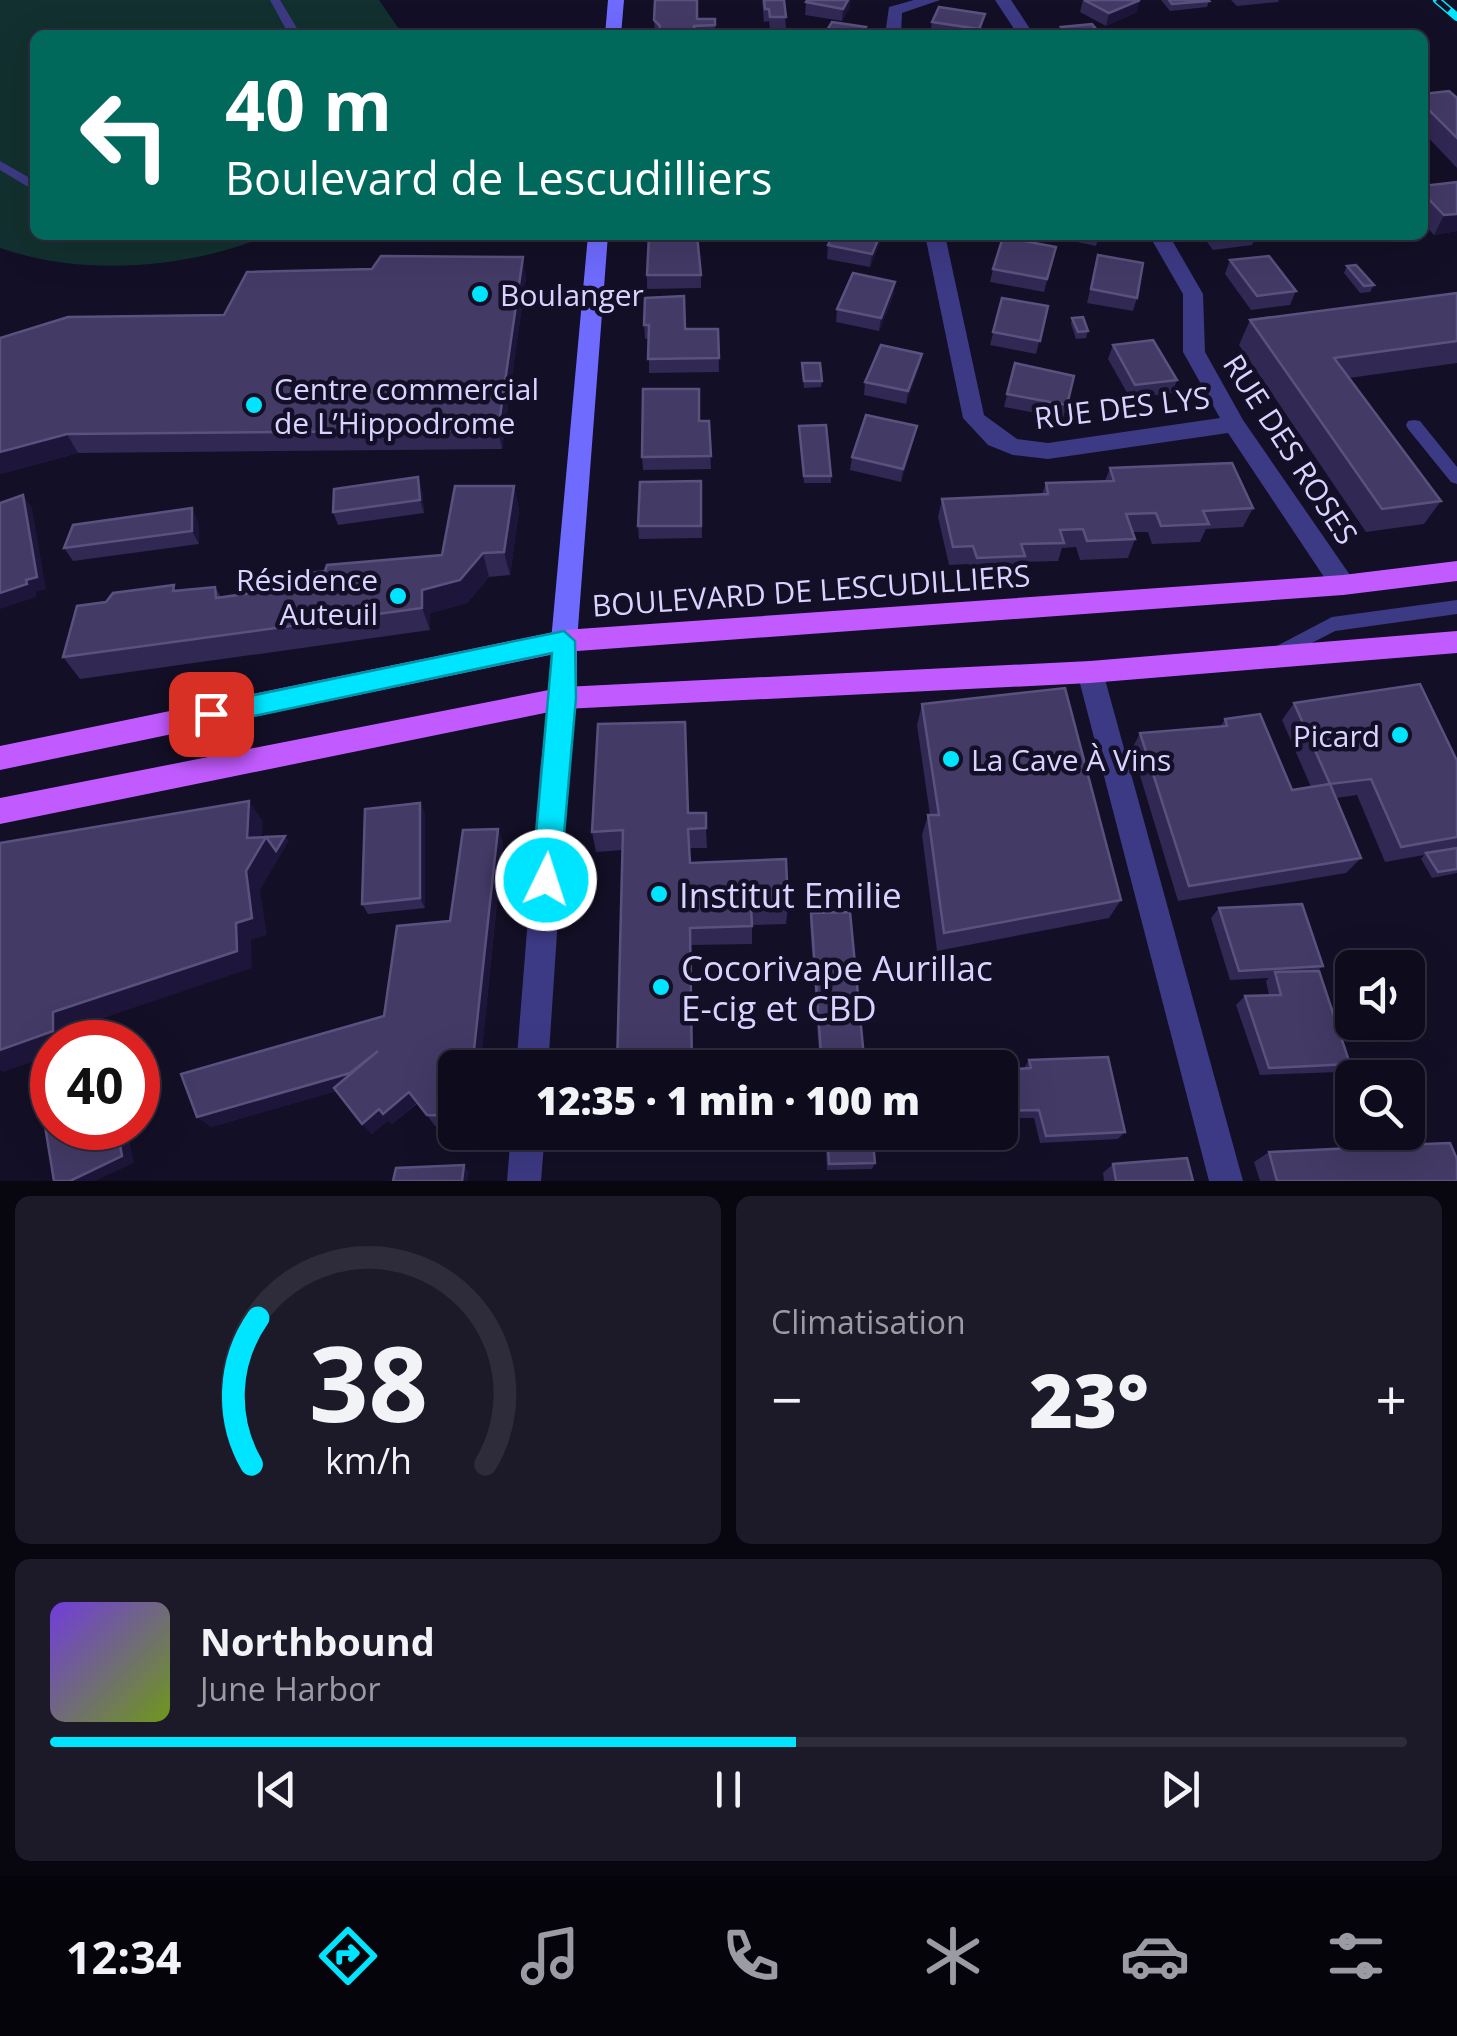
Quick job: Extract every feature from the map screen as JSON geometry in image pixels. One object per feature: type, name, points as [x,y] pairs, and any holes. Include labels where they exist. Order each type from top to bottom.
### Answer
[{"type":"main road","points":[[613,30],[616,0]]},
{"type":"main road","points":[[564,698],[564,641],[598,240]]},
{"type":"main road","name":"BOULEVARD DE LESCUDILLIERS","points":[[0,758],[564,641],[1343,584],[1457,571]]},
{"type":"main road","points":[[0,811],[564,698],[1090,672],[1280,653],[1457,642]]},
{"type":"street","points":[[894,30],[894,10],[932,0]]},
{"type":"street","points":[[1003,0],[1023,30]]},
{"type":"street","name":"RUE DES LYS","points":[[937,240],[974,418],[996,439],[1048,451],[1234,424]]},
{"type":"street","name":"RUE DES ROSES","points":[[1162,240],[1193,294],[1194,352],[1234,424],[1343,584]]},
{"type":"street","points":[[1090,672],[1226,1181]]},
{"type":"street","points":[[533,1050],[554,768],[564,698]]},
{"type":"street","points":[[524,1181],[527,1150]]},
{"type":"lane","points":[[276,0],[293,30]]},
{"type":"lane","points":[[0,165],[30,184]]},
{"type":"lane","points":[[1414,425],[1457,478]]},
{"type":"lane","points":[[1280,653],[1332,624],[1457,608]]},
{"type":"green space","points":[[0,0],[379,0],[400,30],[30,30],[30,240],[256,240],[205,255],[136,265],[66,263],[0,248]]},
{"type":"building","points":[[655,0],[697,0],[697,19],[715,19],[715,25],[694,26],[694,30],[659,30],[654,20]]},
{"type":"building","points":[[764,0],[784,0],[786,17],[770,17]]},
{"type":"building","points":[[807,0],[848,0],[843,9]]},
{"type":"building","points":[[1084,0],[1140,0],[1109,13]]},
{"type":"building","points":[[1169,0],[1208,0],[1209,1],[1172,4]]},
{"type":"building","points":[[939,7],[985,14],[979,29],[932,22]]},
{"type":"building","points":[[832,22],[866,27],[864,30],[827,30]]},
{"type":"building","points":[[1092,24],[1097,30],[1063,30],[1061,27]]},
{"type":"building","points":[[1449,91],[1457,98],[1457,138],[1428,109],[1428,93]]},
{"type":"building","points":[[1457,182],[1457,214],[1444,215],[1428,198],[1428,185]]},
{"type":"building","points":[[649,240],[698,240],[701,275],[647,275]]},
{"type":"building","points":[[830,240],[878,240],[872,254],[828,245]]},
{"type":"building","points":[[1002,240],[1056,247],[1047,279],[993,269]]},
{"type":"building","points":[[1098,255],[1143,263],[1137,298],[1091,289]]},
{"type":"building","name":"Centre commercial de L’Hippodrome","points":[[381,256],[523,257],[498,430],[67,434],[0,452],[0,338],[68,317],[224,315],[247,272],[372,269]]},
{"type":"building","points":[[1269,256],[1296,291],[1257,296],[1230,260]]},
{"type":"building","points":[[1356,265],[1374,285],[1364,286],[1347,266]]},
{"type":"building","points":[[853,273],[895,282],[881,318],[837,309]]},
{"type":"building","points":[[1457,293],[1457,341],[1334,358],[1441,501],[1382,509],[1250,320]]},
{"type":"building","points":[[684,296],[685,329],[718,329],[719,358],[648,359],[645,298]]},
{"type":"building","points":[[1002,298],[1048,306],[1040,341],[993,332]]},
{"type":"building","points":[[1083,317],[1088,331],[1078,332],[1072,318]]},
{"type":"building","points":[[1153,340],[1177,380],[1135,385],[1113,345]]},
{"type":"building","points":[[881,345],[922,354],[908,391],[865,382]]},
{"type":"building","points":[[802,363],[820,363],[822,381],[804,381]]},
{"type":"building","points":[[1015,363],[1074,376],[1067,405],[1007,394]]},
{"type":"building","points":[[643,389],[699,389],[699,421],[709,421],[711,456],[642,457]]},
{"type":"building","points":[[866,415],[917,426],[903,469],[852,457]]},
{"type":"building","points":[[826,425],[831,476],[804,476],[799,426]]},
{"type":"building","points":[[1232,463],[1253,508],[1203,511],[1209,524],[1161,526],[1156,513],[1126,514],[1135,539],[1087,541],[1083,529],[1060,530],[1064,543],[1021,544],[1025,556],[977,558],[973,546],[953,547],[942,499],[1048,494],[1046,483],[1114,481],[1110,468]]},
{"type":"building","points":[[418,477],[420,500],[333,512],[334,489]]},
{"type":"building","points":[[701,481],[701,526],[638,526],[640,482]]},
{"type":"building","points":[[455,486],[514,486],[504,552],[483,553],[460,580],[422,590],[422,608],[63,657],[77,606],[106,602],[113,593],[174,585],[173,591],[215,587],[216,598],[280,589],[280,577],[325,571],[327,565],[442,555]]},
{"type":"building","points":[[23,495],[37,577],[0,593],[0,503]]},
{"type":"building","points":[[192,508],[192,531],[64,548],[73,525]]},
{"type":"building","points":[[1420,684],[1457,761],[1457,837],[1401,847],[1371,779],[1330,784],[1294,703]]},
{"type":"building","points":[[1065,688],[1121,900],[944,933],[928,815],[939,815],[922,704]]},
{"type":"building","points":[[1260,714],[1292,790],[1330,784],[1361,858],[1189,886],[1140,733],[1227,726],[1225,719]]},
{"type":"building","points":[[685,722],[688,813],[706,813],[706,828],[688,829],[690,863],[786,859],[788,906],[751,907],[752,926],[690,928],[692,1050],[617,1050],[623,830],[592,832],[598,724]]},
{"type":"building","points":[[249,801],[247,838],[266,837],[246,871],[252,918],[236,923],[237,951],[53,1012],[53,1020],[30,1020],[30,1039],[0,1050],[0,843]]},
{"type":"building","points":[[420,803],[420,898],[362,904],[365,809]]},
{"type":"building","points":[[498,829],[474,1050],[438,1050],[438,1115],[427,1115],[409,1092],[383,1114],[379,1109],[362,1124],[334,1088],[378,1051],[350,1073],[197,1117],[181,1074],[384,1016],[397,926],[450,921],[463,830]]},
{"type":"building","points":[[285,836],[276,851],[266,837]]},
{"type":"building","points":[[1457,848],[1457,869],[1438,872],[1426,853]]},
{"type":"building","points":[[1302,904],[1323,966],[1239,971],[1219,908]]},
{"type":"building","points":[[850,912],[863,1050],[821,1050],[811,913]]},
{"type":"building","points":[[1319,971],[1335,1019],[1335,1040],[1342,1040],[1349,1060],[1335,1060],[1335,1065],[1269,1068],[1245,996],[1281,995],[1275,972]]},
{"type":"building","points":[[1108,1057],[1125,1132],[1046,1136],[1039,1110],[1018,1111],[1018,1069],[1031,1068],[1029,1060]]},
{"type":"building","points":[[1450,1143],[1457,1159],[1457,1181],[1277,1181],[1269,1152],[1425,1150],[1425,1144]]},
{"type":"building","points":[[49,1150],[121,1150],[122,1156],[70,1181],[54,1181]]},
{"type":"building","points":[[828,1150],[874,1150],[875,1163],[829,1164]]},
{"type":"building","points":[[1187,1158],[1193,1181],[1116,1181],[1113,1164]]},
{"type":"building","points":[[464,1165],[462,1181],[393,1181],[396,1168]]},
{"type":"railway","points":[[1437,0],[1457,17]]},
{"type":"place","name":"Boulanger","points":[[480,294]]},
{"type":"place","name":"Centre commercial de L’Hippodrome","points":[[254,405]]},
{"type":"place","name":"Résidence Auteuil","points":[[398,596]]},
{"type":"place","name":"Picard","points":[[1400,735]]},
{"type":"place","name":"La Cave À Vins","points":[[951,759]]},
{"type":"place","name":"Institut Emilie","points":[[659,894]]},
{"type":"place","name":"Cocorivape Aurillac E-cig et CBD","points":[[661,987]]},
{"type":"route","points":[[211,714],[564,641],[564,698],[554,768],[546,880]]}]
